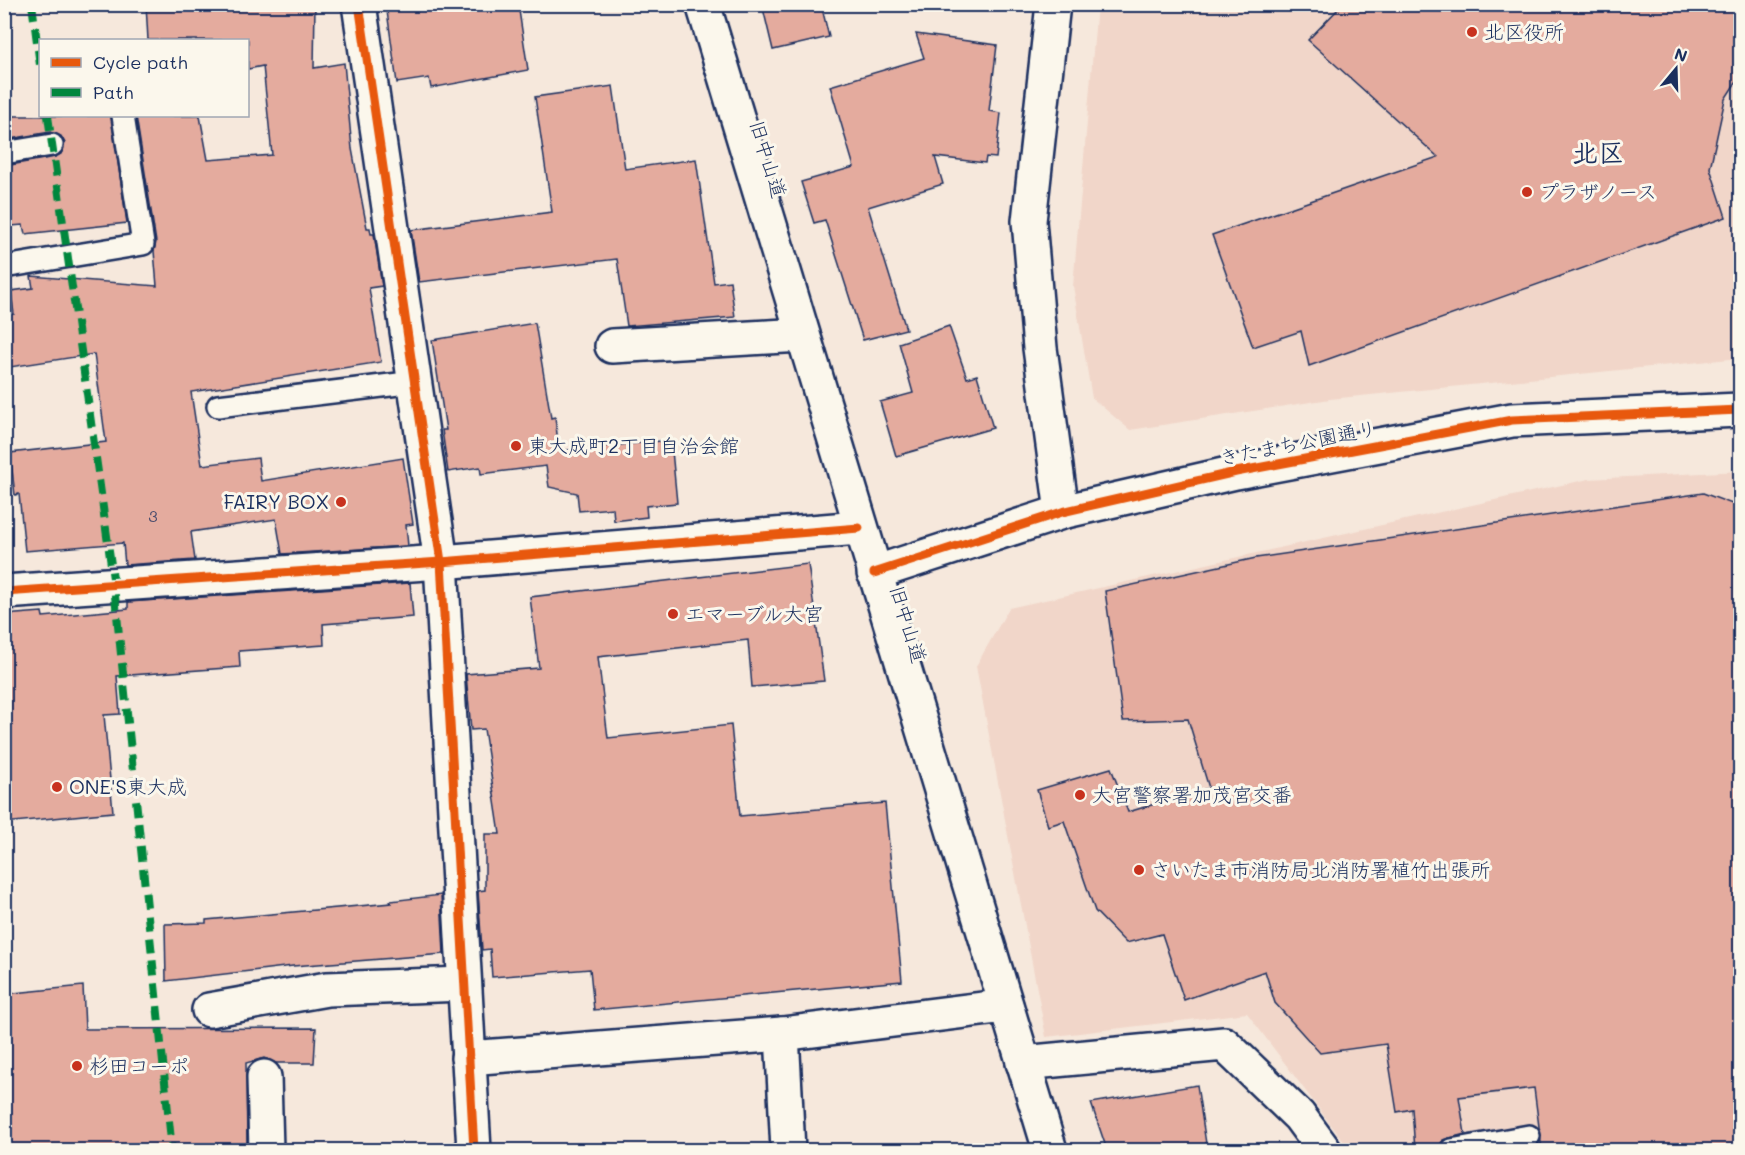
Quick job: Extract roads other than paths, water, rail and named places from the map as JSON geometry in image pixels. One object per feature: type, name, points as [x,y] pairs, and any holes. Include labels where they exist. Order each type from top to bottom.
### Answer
[{"type":"street","points":[[359,4],[441,561],[474,1150]]},
{"type":"street","name":"旧中山道","points":[[703,4],[859,528],[1050,1150]]},
{"type":"street","points":[[1053,4],[1029,221],[1040,348],[1062,512]]},
{"type":"street","points":[[612,346],[802,335]]},
{"type":"street","name":"きたまち公園通り","points":[[874,573],[1062,512],[1236,472],[1512,420],[1740,410]]},
{"type":"street","points":[[4,592],[859,528]]},
{"type":"street","points":[[209,1010],[327,989],[464,984]]},
{"type":"street","points":[[468,1058],[782,1034],[1006,1006]]},
{"type":"street","points":[[782,1034],[788,1150]]},
{"type":"street","points":[[1023,1062],[1224,1044],[1299,1116],[1324,1150]]},
{"type":"street","points":[[264,1077],[266,1150]]},
{"type":"lane","points":[[4,267],[143,244],[123,117]]},
{"type":"lane","points":[[4,153],[52,145]]},
{"type":"lane","points":[[218,406],[415,382]]},
{"type":"lane","points":[[1451,1150],[1529,1136]]},
{"type":"place","name":"北区役所","points":[[1472,32]]},
{"type":"place","name":"プラザノース","points":[[1527,192]]},
{"type":"place","name":"東大成町2丁目自治会館","points":[[516,446]]},
{"type":"place","name":"FAIRY BOX","points":[[341,502]]},
{"type":"place","name":"エマーブル大宮","points":[[673,614]]},
{"type":"place","name":"ONE'S東大成","points":[[57,787]]},
{"type":"place","name":"大宮警察署加茂宮交番","points":[[1080,795]]},
{"type":"place","name":"さいたま市消防局北消防署植竹出張所","points":[[1139,870]]},
{"type":"place","name":"杉田コーポ","points":[[77,1066]]},
{"type":"district","name":"北区","points":[[1598,153]]}]
